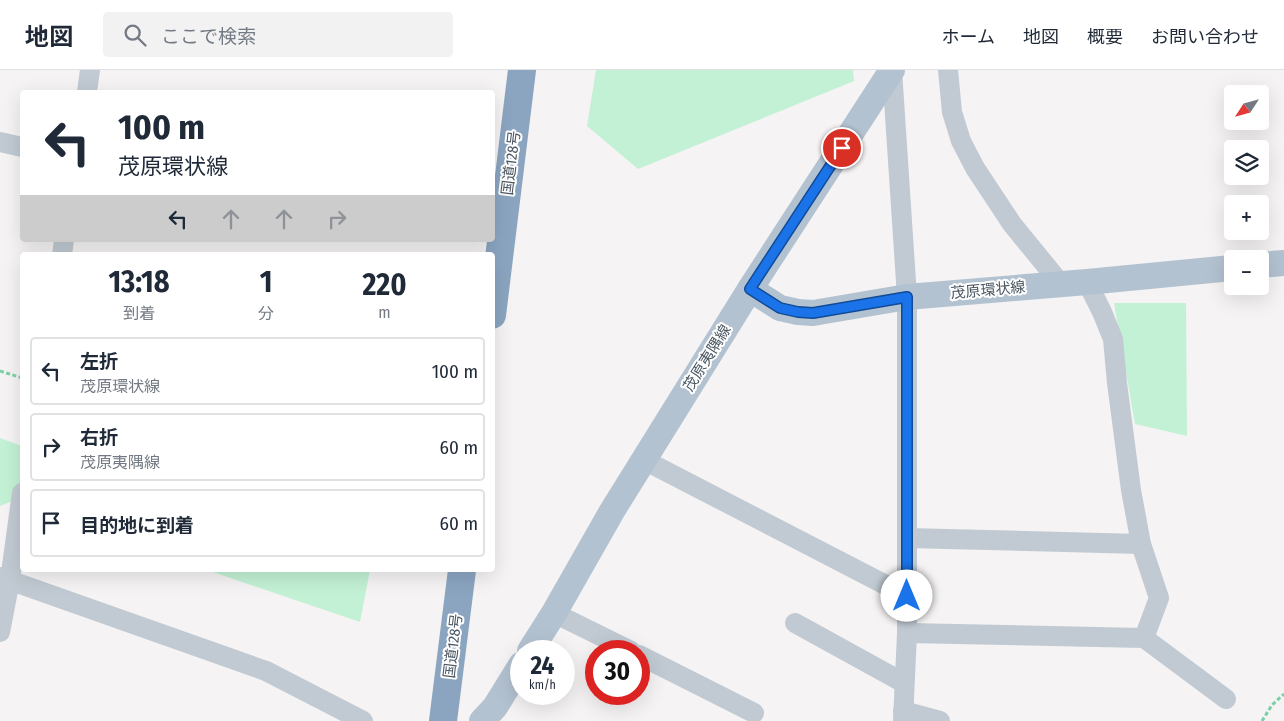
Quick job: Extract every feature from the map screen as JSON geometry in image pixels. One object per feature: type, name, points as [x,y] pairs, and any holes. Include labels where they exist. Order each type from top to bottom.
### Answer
[{"type":"highway","name":"国道128号","points":[[495,290],[522,70]]},
{"type":"highway","name":"国道128号","points":[[444,721],[462,572]]},
{"type":"main road","name":"茂原夷隅線","points":[[537,640],[612,511],[750,289],[892,70]]},
{"type":"main road","points":[[1269,264],[1284,263]]},
{"type":"main road","name":"茂原環状線","points":[[750,289],[780,308],[813,313],[907,297],[1224,269]]},
{"type":"main road","points":[[482,721],[496,707],[510,683]]},
{"type":"street","points":[[87,90],[90,70]]},
{"type":"street","points":[[892,70],[907,297],[907,633],[903,716],[940,721]]},
{"type":"street","points":[[948,70],[952,112],[961,141],[975,168],[1012,224],[1061,284]]},
{"type":"street","points":[[0,142],[20,147]]},
{"type":"street","points":[[1087,282],[1102,312],[1112,339],[1130,490],[1141,544],[1159,598],[1144,638]]},
{"type":"street","points":[[644,460],[907,596]]},
{"type":"street","points":[[0,632],[5,578],[20,504]]},
{"type":"street","points":[[907,538],[1141,544]]},
{"type":"street","points":[[5,578],[266,671],[363,721]]},
{"type":"street","points":[[554,613],[609,640]]},
{"type":"street","points":[[795,623],[904,683]]},
{"type":"street","points":[[907,633],[1144,638],[1226,698]]},
{"type":"street","points":[[650,661],[754,713]]},
{"type":"path","points":[[0,371],[20,377]]},
{"type":"path","points":[[1262,721],[1272,705],[1284,694]]},
{"type":"green space","points":[[596,70],[853,70],[854,81],[638,169],[587,126]]},
{"type":"green space","points":[[1114,303],[1186,303],[1187,436],[1135,424]]},
{"type":"green space","points":[[0,438],[20,445],[20,498],[0,506]]},
{"type":"green space","points":[[213,572],[370,572],[360,622]]},
{"type":"route","points":[[842,148],[750,289],[780,308],[813,313],[907,297],[907,596]]}]
